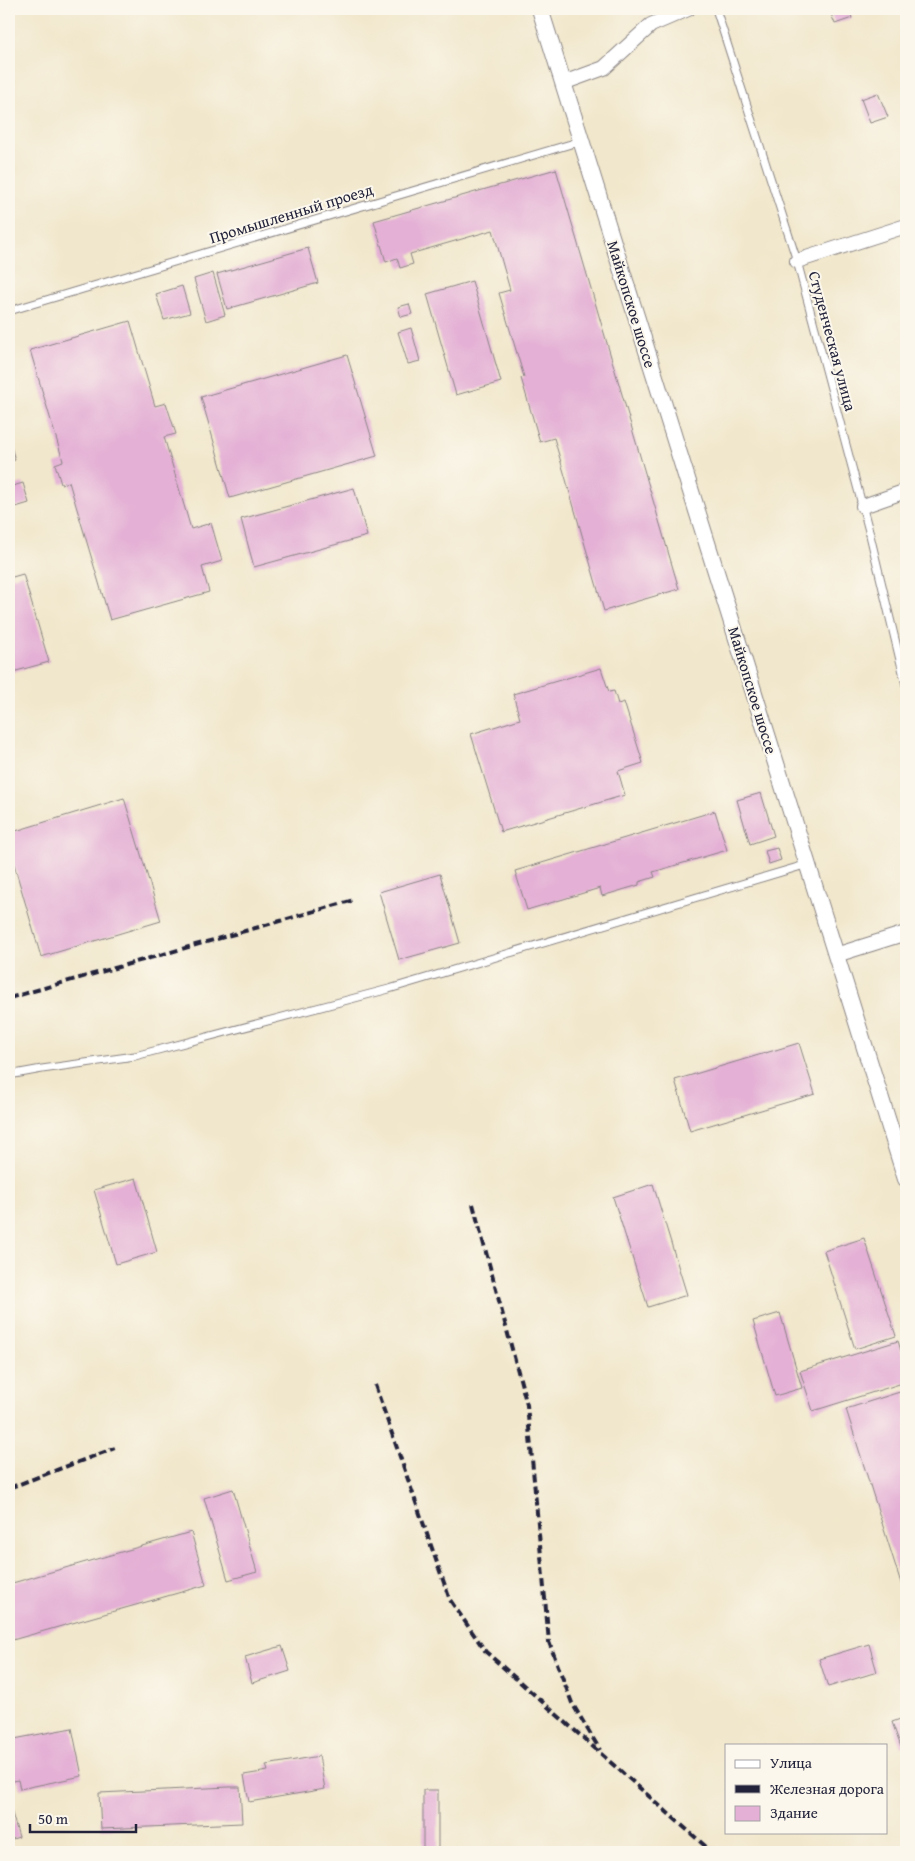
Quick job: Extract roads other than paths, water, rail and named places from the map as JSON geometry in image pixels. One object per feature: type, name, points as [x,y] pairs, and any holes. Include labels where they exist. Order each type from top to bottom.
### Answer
[{"type":"street","name":"Майкопское шоссе","points":[[540,9],[906,1179]]},
{"type":"street","points":[[563,83],[604,68],[652,25],[688,9]]},
{"type":"street","points":[[797,261],[906,226]]},
{"type":"street","points":[[863,506],[906,492]]},
{"type":"street","points":[[836,955],[906,933]]},
{"type":"lane","name":"Студенческая улица","points":[[716,9],[797,261],[863,506],[906,685]]},
{"type":"lane","name":"Промышленный проезд","points":[[9,311],[581,141]]},
{"type":"lane","points":[[9,1075],[42,1068],[135,1056],[389,989],[808,864]]},
{"type":"railway","points":[[9,998],[354,900]]},
{"type":"railway","points":[[473,1204],[527,1405],[549,1642],[572,1703],[600,1750]]},
{"type":"railway","points":[[375,1385],[450,1600],[486,1652],[712,1852]]},
{"type":"railway","points":[[9,1488],[115,1448]]}]
